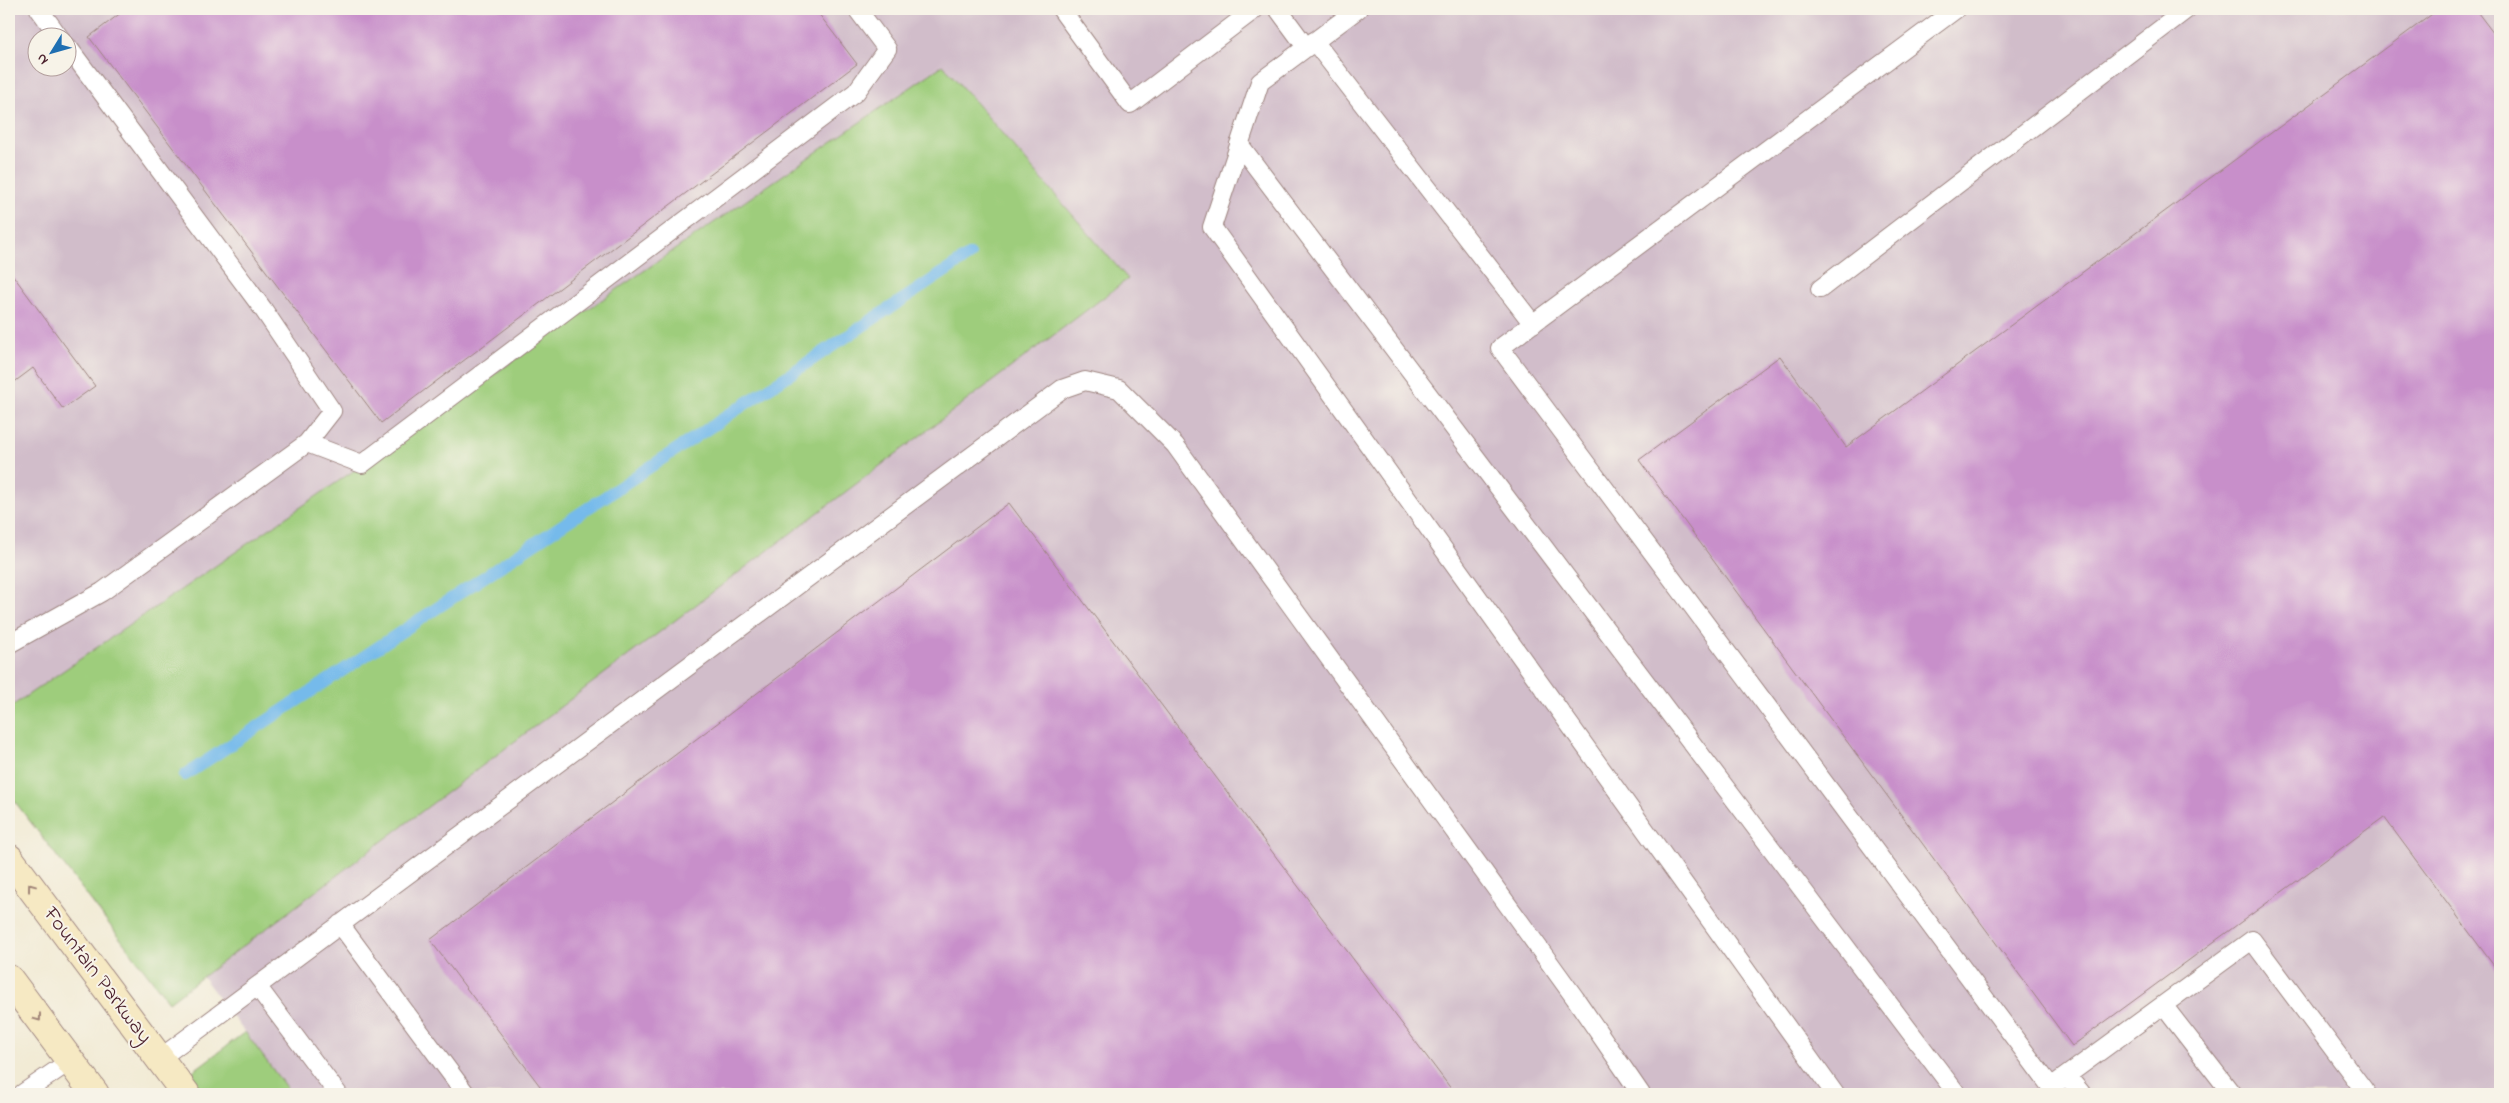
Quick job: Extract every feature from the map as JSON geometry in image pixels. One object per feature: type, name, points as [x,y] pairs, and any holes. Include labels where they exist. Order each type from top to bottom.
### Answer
[{"type":"street","name":"Fountain Parkway","points":[[9,858],[186,1094]]},
{"type":"street","points":[[9,979],[95,1094]]},
{"type":"lane","points":[[39,9],[53,28]]},
{"type":"lane","points":[[307,442],[362,464],[856,92],[887,48],[857,9]]},
{"type":"lane","points":[[1061,9],[1130,104],[1255,9]]},
{"type":"lane","points":[[1278,9],[1310,44],[1533,324]]},
{"type":"lane","points":[[1358,9],[1260,82],[1212,227],[1835,1094]]},
{"type":"lane","points":[[1956,9],[1500,348],[2051,1088],[2252,940],[2367,1094]]},
{"type":"lane","points":[[1820,289],[2187,9]]},
{"type":"lane","points":[[9,644],[102,592],[307,442],[332,411],[263,309],[78,60]]},
{"type":"lane","points":[[1239,144],[1957,1094]]},
{"type":"lane","points":[[159,1059],[1062,388],[1085,381],[1120,389],[1175,446],[1564,982],[1641,1094]]},
{"type":"lane","points":[[340,924],[466,1094]]},
{"type":"lane","points":[[257,986],[338,1094]]},
{"type":"lane","points":[[2163,1005],[2232,1094]]},
{"type":"lane","points":[[22,1094],[70,1061]]},
{"type":"lane","points":[[2067,1076],[2082,1094]]},
{"type":"shaded area","points":[[9,9],[2500,9],[2500,1094],[291,1094],[9,719]]},
{"type":"green space","points":[[943,65],[1128,279],[169,1002],[9,794],[9,708]]},
{"type":"green space","points":[[245,1032],[291,1094],[186,1094],[177,1083]]},
{"type":"building","points":[[126,9],[815,9],[857,64],[381,423],[89,37]]},
{"type":"building","points":[[2439,9],[2475,9],[2500,42],[2500,974],[2384,817],[2072,1046],[1639,460],[1780,356],[1846,447]]},
{"type":"building","points":[[9,270],[95,386],[63,409],[33,368],[9,386]]},
{"type":"building","points":[[1009,503],[1455,1094],[546,1094],[430,940]]},
{"type":"waterway","points":[[185,775],[970,255]]}]
